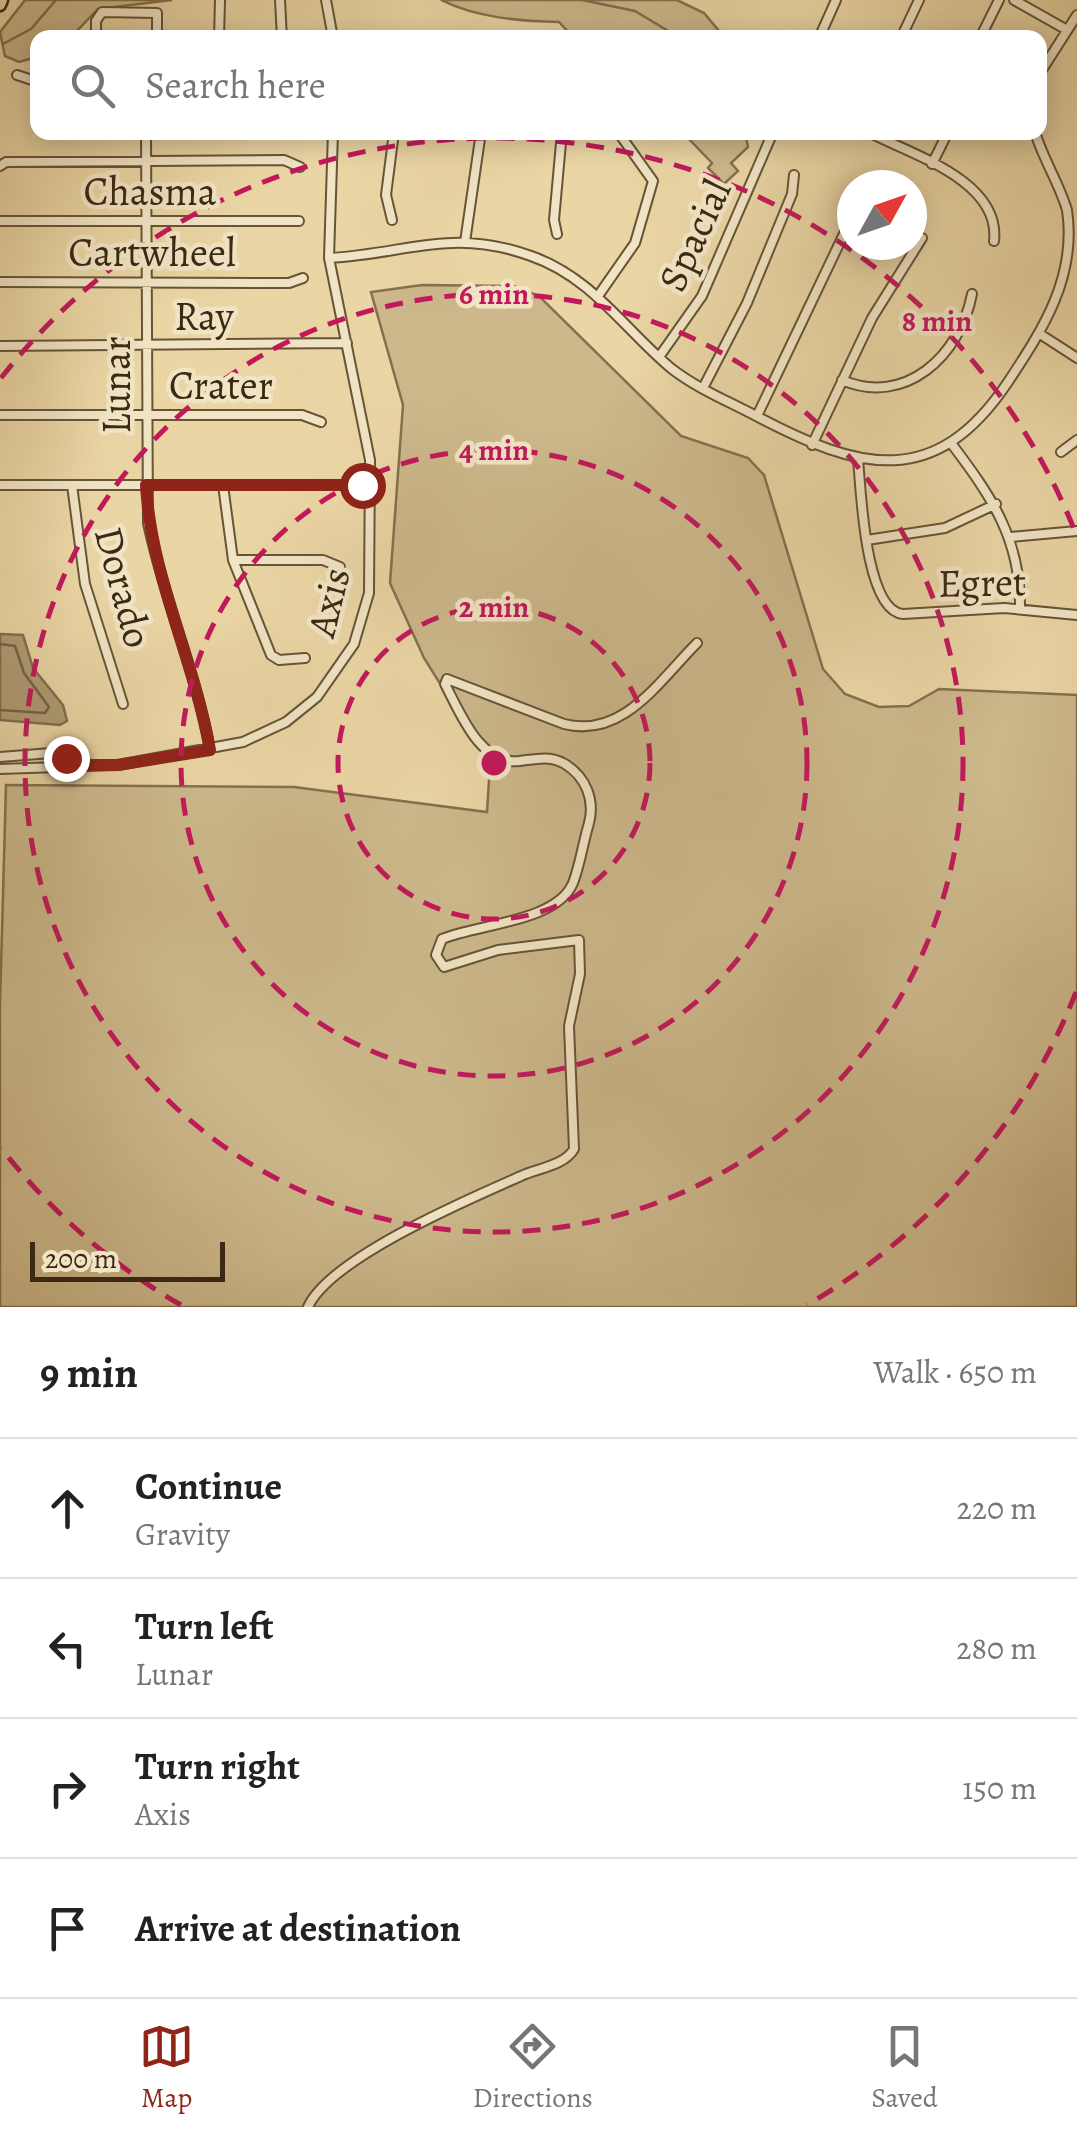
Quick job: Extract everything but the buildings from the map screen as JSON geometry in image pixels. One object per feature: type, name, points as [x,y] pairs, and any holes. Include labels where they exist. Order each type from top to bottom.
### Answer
[{"type":"street","points":[[219,30],[220,0]]},
{"type":"street","points":[[280,0],[282,30]]},
{"type":"street","points":[[326,0],[332,30]]},
{"type":"street","points":[[823,30],[836,0]]},
{"type":"street","points":[[904,30],[919,0]]},
{"type":"street","points":[[984,30],[999,0]]},
{"type":"street","points":[[1014,0],[1066,30]]},
{"type":"street","points":[[96,30],[102,12],[157,13],[157,30]]},
{"type":"street","points":[[1047,61],[1077,15]]},
{"type":"street","points":[[17,75],[30,79]]},
{"type":"street","name":"Lunar","points":[[146,140],[146,485],[156,560],[198,687],[210,750]]},
{"type":"street","name":"Axis","points":[[0,757],[50,753],[74,765],[118,765],[243,742],[286,722],[326,687],[346,660],[370,593],[371,484],[368,442],[330,258],[333,140]]},
{"type":"street","points":[[392,220],[386,195],[393,140]]},
{"type":"street","points":[[465,242],[480,140]]},
{"type":"street","points":[[558,234],[554,220],[561,140]]},
{"type":"street","points":[[598,296],[635,242],[653,181],[643,160],[625,140]]},
{"type":"street","name":"Spacial","points":[[660,357],[702,296],[770,140]]},
{"type":"street","points":[[884,140],[932,164],[981,197],[996,225],[994,241]]},
{"type":"street","points":[[932,164],[944,140]]},
{"type":"street","points":[[330,258],[431,241],[465,242],[534,256],[598,296],[660,357],[703,388],[812,445],[858,459],[913,456],[951,444],[986,414],[1056,308],[1074,270],[1068,212],[1038,140]]},
{"type":"street","points":[[0,165],[284,160],[300,166]]},
{"type":"street","points":[[703,388],[747,303],[792,194],[794,175]]},
{"type":"street","name":"Chasma","points":[[0,221],[299,221]]},
{"type":"street","points":[[757,416],[837,248]]},
{"type":"street","points":[[812,445],[872,318],[908,260]]},
{"type":"street","name":"Cartwheel","points":[[0,282],[289,283],[304,278]]},
{"type":"street","points":[[842,380],[873,390],[923,376],[969,311],[972,294]]},
{"type":"street","points":[[1040,334],[1077,358]]},
{"type":"street","name":"Ray","points":[[0,346],[347,344]]},
{"type":"street","name":"Crater","points":[[0,416],[302,416],[320,422]]},
{"type":"street","points":[[1062,452],[1077,440]]},
{"type":"street","points":[[951,444],[996,504],[1011,537],[1019,573],[1020,608]]},
{"type":"street","points":[[858,459],[867,540],[945,528],[996,504]]},
{"type":"street","points":[[0,485],[371,484]]},
{"type":"street","name":"Dorado","points":[[72,485],[85,584],[118,678],[122,704]]},
{"type":"street","points":[[224,485],[234,560],[271,655],[280,660],[305,658]]},
{"type":"street","points":[[1011,537],[1077,531]]},
{"type":"street","name":"Egret","points":[[867,540],[881,600],[888,610],[903,614],[1020,608],[1077,615]]},
{"type":"street","points":[[234,560],[323,560],[340,567]]},
{"type":"street","points":[[308,1307],[338,1269],[523,1175],[565,1160],[574,1149],[569,1026],[580,974],[579,940],[498,950],[444,967],[436,955],[442,939],[538,912],[562,899],[572,884],[591,803],[586,786],[564,763],[542,758],[504,762],[487,754],[445,684],[447,679],[564,724],[582,728],[606,726],[624,716],[697,643]]},
{"type":"street","points":[[28,752],[28,769]]},
{"type":"street","name":"Axis","points":[[0,769],[66,770],[74,765]]},
{"type":"shaded area","points":[[25,0],[172,0],[98,9],[78,30],[30,30],[30,59],[19,62],[5,56],[0,32]]},
{"type":"shaded area","points":[[441,0],[677,0],[704,13],[718,30],[566,30],[559,22],[484,15]]},
{"type":"shaded area","points":[[690,140],[747,140],[748,147],[731,163],[738,171],[724,184],[708,168],[712,163]]},
{"type":"shaded area","points":[[422,285],[514,286],[539,296],[681,436],[748,458],[764,475],[823,669],[845,694],[879,707],[909,706],[939,689],[1077,695],[1077,1307],[0,1307],[0,1004],[6,785],[294,787],[487,812],[490,764],[424,658],[390,583],[403,405],[371,292]]},
{"type":"water","points":[[0,634],[23,635],[33,668],[63,705],[67,721],[60,725],[0,720]]},
{"type":"waterway","points":[[3,44],[31,29],[56,0]]},
{"type":"waterway","points":[[582,0],[635,11],[667,30]]},
{"type":"route","points":[[66,758],[74,765],[118,765],[210,750],[198,687],[156,560],[146,485],[362,485]]}]
